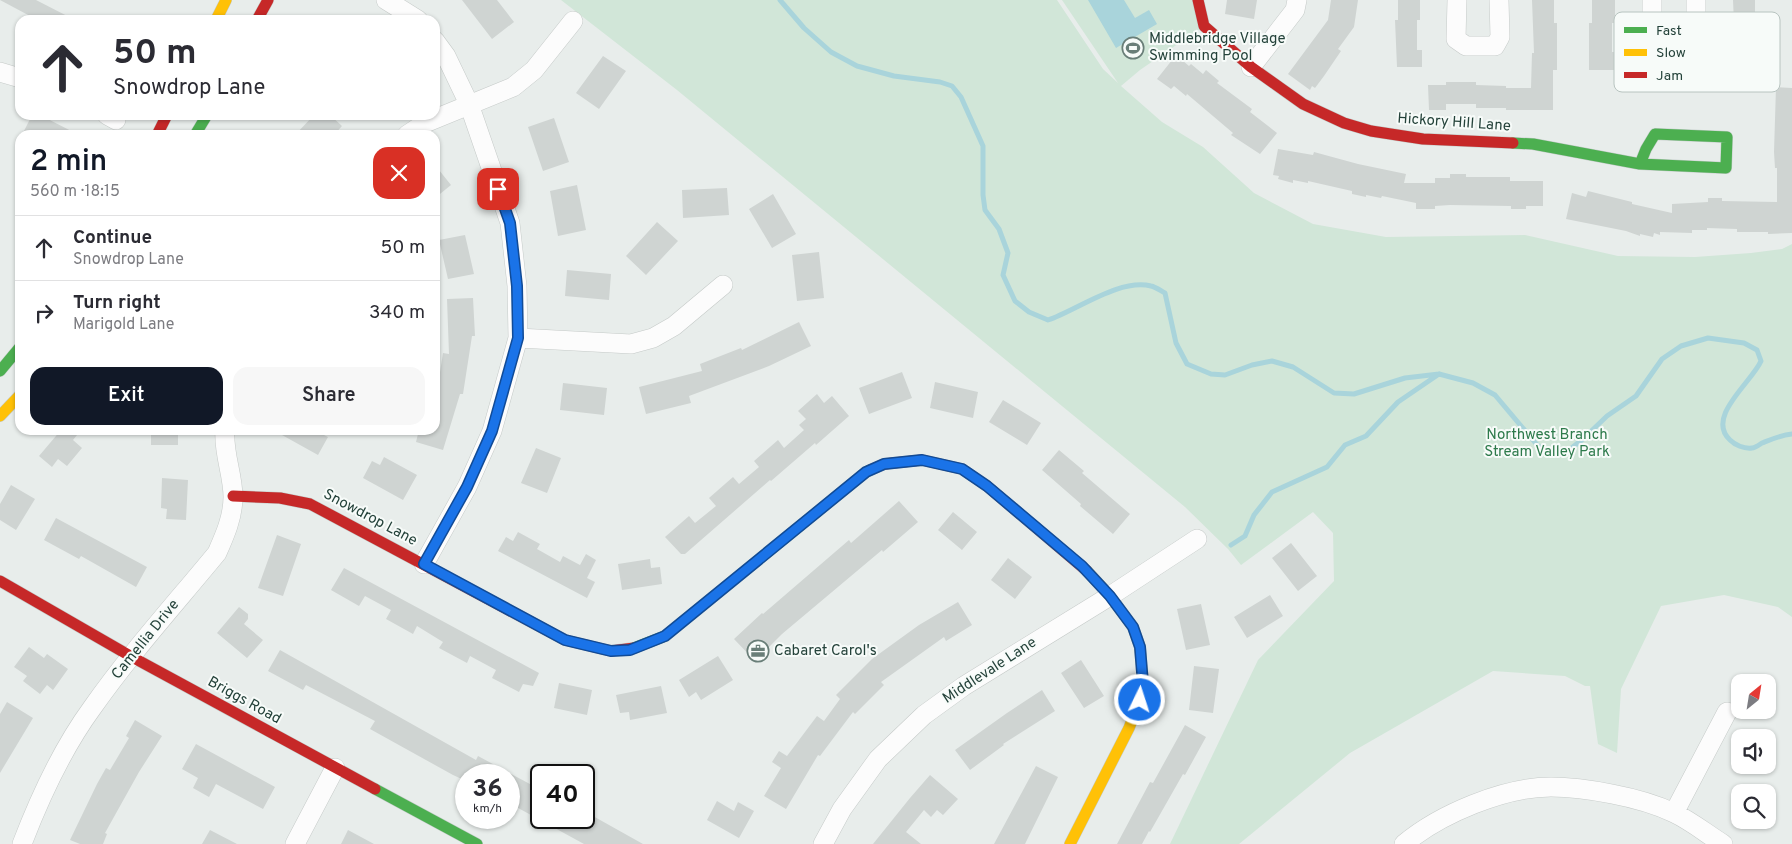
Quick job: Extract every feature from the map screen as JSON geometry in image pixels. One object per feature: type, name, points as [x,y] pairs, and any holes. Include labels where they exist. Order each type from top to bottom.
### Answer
[{"type":"street","points":[[218,15],[226,0]]},
{"type":"street","points":[[260,15],[268,0]]},
{"type":"street","points":[[386,0],[410,15]]},
{"type":"street","name":"Hickory Hill Lane","points":[[1198,0],[1204,26],[1251,67],[1303,104],[1344,123],[1371,131],[1423,139],[1533,144],[1640,164],[1726,168],[1727,137],[1655,134],[1640,164]]},
{"type":"street","points":[[1251,67],[1295,10],[1297,0]]},
{"type":"street","points":[[1457,0],[1456,39],[1466,46],[1495,46],[1500,37],[1499,0]]},
{"type":"street","points":[[440,117],[513,87],[534,70],[573,22]]},
{"type":"street","points":[[424,564],[467,487],[492,431],[518,338],[517,286],[510,223],[469,104],[446,56],[440,48]]},
{"type":"street","points":[[0,72],[15,76]]},
{"type":"street","points":[[414,130],[432,120]]},
{"type":"street","points":[[518,338],[631,344],[652,338],[674,326],[723,285]]},
{"type":"street","points":[[0,371],[15,353]]},
{"type":"street","points":[[0,416],[15,400]]},
{"type":"street","name":"Camellia Drive","points":[[22,844],[33,815],[59,760],[91,709],[217,553],[229,525],[233,496],[224,435]]},
{"type":"street","name":"Snowdrop Lane","points":[[233,496],[280,498],[310,504],[565,640],[611,651],[630,650],[665,636],[866,472],[884,464],[922,460],[962,469],[987,486],[1082,566],[1110,596],[1133,627],[1140,647],[1143,684],[1140,700],[1129,728],[1070,844]]},
{"type":"street","name":"Middlevale Lane","points":[[824,844],[842,809],[878,760],[924,715],[964,686],[1197,540]]},
{"type":"street","name":"Briggs Road","points":[[0,581],[132,657],[476,844]]},
{"type":"street","points":[[1674,813],[1727,712]]},
{"type":"street","points":[[295,844],[335,768]]},
{"type":"street","points":[[1404,844],[1420,831],[1454,811],[1512,792],[1550,787],[1585,789],[1632,798],[1674,813],[1723,844]]},
{"type":"green space","name":"Northwest Branch Stream Valley Park","points":[[561,0],[1057,0],[1103,69],[1118,83],[1062,0],[1198,0],[1204,26],[1140,70],[1121,86],[1162,122],[1203,147],[1254,193],[1313,224],[1386,237],[1525,235],[1618,256],[1695,257],[1782,249],[1792,244],[1792,617],[1778,607],[1724,595],[1661,606],[1621,689],[1617,753],[1598,744],[1590,686],[1585,686],[1565,676],[1493,671],[1350,753],[1239,844],[1170,844],[1258,660],[1334,581],[1333,533],[1313,512],[1241,565],[1228,549],[1185,507],[677,90]]},
{"type":"water","points":[[1088,0],[1124,0],[1135,18],[1149,10],[1157,24],[1116,48]]},
{"type":"building","points":[[0,0],[36,0],[65,15],[28,15]]},
{"type":"building","points":[[462,0],[497,0],[514,22],[492,39]]},
{"type":"building","points":[[1227,0],[1257,0],[1254,19],[1225,14]]},
{"type":"building","points":[[1331,0],[1358,0],[1354,27],[1338,49],[1341,51],[1324,76],[1315,88],[1312,86],[1310,90],[1288,74],[1328,20]]},
{"type":"building","points":[[1398,0],[1420,0],[1420,20],[1417,20],[1417,50],[1422,50],[1422,67],[1397,67],[1395,20],[1398,20]]},
{"type":"building","points":[[1532,0],[1554,0],[1554,23],[1557,23],[1557,70],[1553,70],[1553,110],[1506,110],[1506,108],[1476,108],[1476,104],[1446,104],[1446,110],[1429,110],[1428,85],[1446,85],[1446,82],[1476,82],[1476,85],[1531,88],[1532,53],[1534,53]]},
{"type":"building","points":[[1592,0],[1615,0],[1614,23],[1612,23],[1614,70],[1589,70],[1589,23],[1592,23]]},
{"type":"building","points":[[1733,0],[1755,0],[1755,12],[1734,12]]},
{"type":"building","points":[[1176,55],[1189,66],[1191,64],[1203,74],[1206,70],[1219,81],[1217,83],[1252,109],[1250,112],[1277,133],[1260,154],[1231,135],[1233,133],[1187,94],[1186,96],[1174,86],[1171,89],[1157,79]]},
{"type":"building","points":[[603,56],[626,71],[599,109],[576,93]]},
{"type":"building","points":[[1780,87],[1792,88],[1792,233],[1768,234],[1768,232],[1737,232],[1737,229],[1707,228],[1707,230],[1692,230],[1692,233],[1660,232],[1660,235],[1654,233],[1653,237],[1640,234],[1640,236],[1626,231],[1566,219],[1572,193],[1586,197],[1588,191],[1672,213],[1672,204],[1708,202],[1708,198],[1722,198],[1722,201],[1777,202],[1777,168],[1775,168],[1776,92],[1780,92]]},
{"type":"building","points":[[554,118],[569,162],[543,171],[528,127]]},
{"type":"building","points":[[30,120],[50,120],[69,130],[24,130]]},
{"type":"building","points":[[309,120],[335,120],[342,126],[338,130],[300,130]]},
{"type":"building","points":[[1278,149],[1313,155],[1314,152],[1406,174],[1404,183],[1435,183],[1435,178],[1450,178],[1450,174],[1466,174],[1466,177],[1510,177],[1510,181],[1543,181],[1543,206],[1526,206],[1526,209],[1511,209],[1511,206],[1450,205],[1435,206],[1435,209],[1416,209],[1416,203],[1382,196],[1381,198],[1366,195],[1366,197],[1352,194],[1352,191],[1308,181],[1308,183],[1293,180],[1293,183],[1278,179],[1279,176],[1273,175]]},
{"type":"building","points":[[440,171],[451,185],[440,194]]},
{"type":"building","points":[[577,185],[586,230],[558,236],[550,191]]},
{"type":"building","points":[[727,188],[729,215],[683,218],[682,190]]},
{"type":"building","points":[[773,194],[796,234],[772,248],[749,209]]},
{"type":"building","points":[[657,222],[678,241],[646,275],[626,256]]},
{"type":"building","points":[[465,235],[474,274],[448,279],[440,240]]},
{"type":"building","points":[[819,252],[824,298],[797,301],[792,255]]},
{"type":"building","points":[[567,270],[611,274],[609,300],[565,296]]},
{"type":"building","points":[[473,298],[475,336],[472,336],[463,394],[460,394],[443,450],[416,442],[418,435],[440,435],[440,372],[443,353],[449,354],[447,299]]},
{"type":"building","points":[[799,322],[811,346],[769,366],[689,396],[691,403],[646,414],[639,387],[702,371],[700,364],[741,348],[742,350]]},
{"type":"building","points":[[902,372],[912,398],[869,414],[859,388]]},
{"type":"building","points":[[935,382],[978,392],[973,418],[930,408]]},
{"type":"building","points":[[563,383],[607,388],[604,415],[560,410]]},
{"type":"building","points":[[817,394],[824,403],[832,396],[849,416],[816,445],[815,443],[770,480],[685,554],[681,554],[665,537],[689,516],[695,523],[716,506],[709,498],[733,477],[739,484],[759,467],[754,461],[778,440],[784,448],[804,430],[799,425],[806,419],[798,411]]},
{"type":"building","points":[[1003,400],[1041,423],[1027,445],[989,422]]},
{"type":"building","points":[[57,435],[77,435],[73,440],[82,448],[67,466],[58,459],[52,467],[39,456]]},
{"type":"building","points":[[151,435],[178,435],[178,445],[151,445]]},
{"type":"building","points":[[282,435],[324,435],[328,437],[318,455]]},
{"type":"building","points":[[536,448],[561,458],[547,493],[521,483]]},
{"type":"building","points":[[1059,450],[1084,471],[1082,473],[1130,514],[1113,534],[1042,470]]},
{"type":"building","points":[[384,457],[417,475],[403,500],[363,478],[372,461],[380,465]]},
{"type":"building","points":[[162,478],[188,480],[186,520],[166,519],[167,509],[161,508]]},
{"type":"building","points":[[11,485],[35,499],[16,530],[0,520],[0,504]]},
{"type":"building","points":[[899,501],[918,522],[782,634],[755,661],[734,639],[849,540],[851,543]]},
{"type":"building","points":[[953,512],[977,532],[962,550],[938,530]]},
{"type":"building","points":[[56,518],[147,567],[136,587],[81,556],[79,559],[44,540]]},
{"type":"building","points":[[518,532],[540,544],[537,549],[560,562],[563,556],[580,565],[586,554],[596,560],[587,578],[595,582],[587,598],[498,551],[506,537],[513,541]]},
{"type":"building","points":[[277,535],[301,544],[283,596],[258,588]]},
{"type":"building","points":[[1291,543],[1317,576],[1298,591],[1272,558]]},
{"type":"building","points":[[1008,558],[1032,577],[1015,599],[991,580]]},
{"type":"building","points":[[650,559],[651,568],[660,567],[662,584],[622,590],[618,564]]},
{"type":"building","points":[[344,568],[539,673],[533,686],[523,684],[519,692],[492,678],[496,670],[470,656],[467,663],[439,648],[443,642],[417,626],[413,634],[386,619],[391,610],[365,596],[359,606],[331,590]]},
{"type":"building","points":[[1270,595],[1283,616],[1247,638],[1234,617]]},
{"type":"building","points":[[958,602],[972,625],[946,641],[944,637],[881,682],[884,685],[855,714],[853,712],[820,756],[818,755],[786,809],[764,796],[781,768],[772,762],[779,751],[787,756],[817,716],[824,721],[840,699],[836,695],[872,659],[919,625]]},
{"type":"building","points":[[1201,604],[1210,645],[1186,650],[1177,609]]},
{"type":"building","points":[[239,607],[248,614],[248,619],[244,624],[263,640],[247,658],[217,633]]},
{"type":"building","points":[[29,647],[44,658],[47,654],[68,669],[53,690],[47,685],[40,694],[23,681],[27,676],[14,667]]},
{"type":"building","points":[[280,650],[476,760],[478,756],[493,764],[455,764],[455,776],[370,729],[375,721],[306,685],[303,690],[268,671]]},
{"type":"building","points":[[718,656],[733,680],[701,700],[696,692],[689,697],[679,680]]},
{"type":"building","points":[[1081,660],[1104,696],[1084,708],[1061,673]]},
{"type":"building","points":[[1194,666],[1219,669],[1213,713],[1189,710]]},
{"type":"building","points":[[559,683],[592,690],[587,715],[554,708]]},
{"type":"building","points":[[661,686],[667,713],[630,720],[629,712],[620,713],[616,695]]},
{"type":"building","points":[[1042,690],[1055,711],[1003,744],[970,770],[955,750]]},
{"type":"building","points":[[7,702],[33,718],[0,773],[0,714]]},
{"type":"building","points":[[135,720],[162,736],[139,772],[105,833],[107,834],[103,844],[80,844],[70,840],[106,768],[110,770],[129,738],[126,736]]},
{"type":"building","points":[[1185,725],[1206,737],[1185,775],[1183,774],[1142,844],[1117,844],[1150,782],[1153,783]]},
{"type":"building","points":[[196,744],[275,787],[263,809],[216,784],[209,797],[193,788],[198,778],[182,769]]},
{"type":"building","points":[[1036,766],[1058,777],[1025,844],[994,844]]},
{"type":"building","points":[[930,775],[958,799],[943,815],[937,810],[931,817],[924,810],[906,832],[921,844],[873,844],[910,798]]},
{"type":"building","points":[[520,779],[530,784],[530,814],[520,809]]},
{"type":"building","points":[[717,801],[734,811],[738,802],[754,811],[739,838],[707,820]]},
{"type":"building","points":[[595,817],[643,844],[584,844],[557,829],[595,829]]},
{"type":"building","points":[[210,830],[237,844],[202,844]]},
{"type":"building","points":[[348,830],[374,844],[341,844]]},
{"type":"waterway","points":[[780,0],[804,28],[831,52],[857,66],[894,76],[940,82],[952,86],[961,97],[983,146],[983,195],[985,210],[999,229],[1008,253],[1003,275],[1015,301],[1029,312],[1048,320],[1112,291],[1139,285],[1151,286],[1165,293],[1176,343],[1187,364],[1211,374],[1225,375],[1252,365],[1272,361],[1293,367],[1334,393],[1354,394],[1405,378],[1439,374],[1473,383],[1495,395],[1538,446],[1552,453],[1564,454],[1607,416],[1636,396],[1662,359],[1681,346],[1708,338],[1744,343],[1757,350],[1761,361],[1726,410],[1723,421],[1724,431],[1734,444],[1749,448],[1754,448],[1777,437],[1792,434]]},
{"type":"waterway","points":[[1231,545],[1245,536],[1254,515],[1272,492],[1327,467],[1345,445],[1366,436],[1398,402],[1439,374]]},
{"type":"traffic: fast","points":[[198,130],[204,120]]},
{"type":"traffic: fast","points":[[1513,143],[1533,144],[1640,164],[1726,168],[1727,137],[1655,134],[1640,164]]},
{"type":"traffic: fast","points":[[0,371],[15,353]]},
{"type":"traffic: fast","points":[[634,648],[665,636],[870,470]]},
{"type":"traffic: fast","points":[[375,789],[477,844]]},
{"type":"traffic: slow","points":[[218,15],[226,0]]},
{"type":"traffic: slow","points":[[0,416],[15,400]]},
{"type":"traffic: slow","points":[[1070,844],[1129,728],[1140,700],[1143,683],[1140,647],[1133,627],[1110,596],[1087,571]]},
{"type":"traffic: jam","points":[[260,15],[268,0]]},
{"type":"traffic: jam","points":[[1198,0],[1204,26],[1251,67],[1303,104],[1344,123],[1371,131],[1423,139],[1513,143]]},
{"type":"traffic: jam","points":[[160,130],[164,120]]},
{"type":"traffic: jam","points":[[870,470],[884,464],[922,460],[962,469],[987,486],[1087,571]]},
{"type":"traffic: jam","points":[[233,496],[280,498],[310,504],[565,640],[611,651],[634,648]]},
{"type":"traffic: jam","points":[[0,581],[132,657],[375,789]]},
{"type":"place","name":"Middlebridge Village Swimming Pool","points":[[1133,48]]},
{"type":"place","name":"Cabaret Carol's","points":[[758,651]]},
{"type":"route","points":[[498,189],[510,223],[517,286],[518,338],[492,431],[467,487],[424,564],[565,640],[611,651],[630,650],[665,636],[866,472],[884,464],[922,460],[962,469],[987,486],[1082,566],[1110,596],[1133,627],[1140,647],[1143,684],[1140,700]]}]
